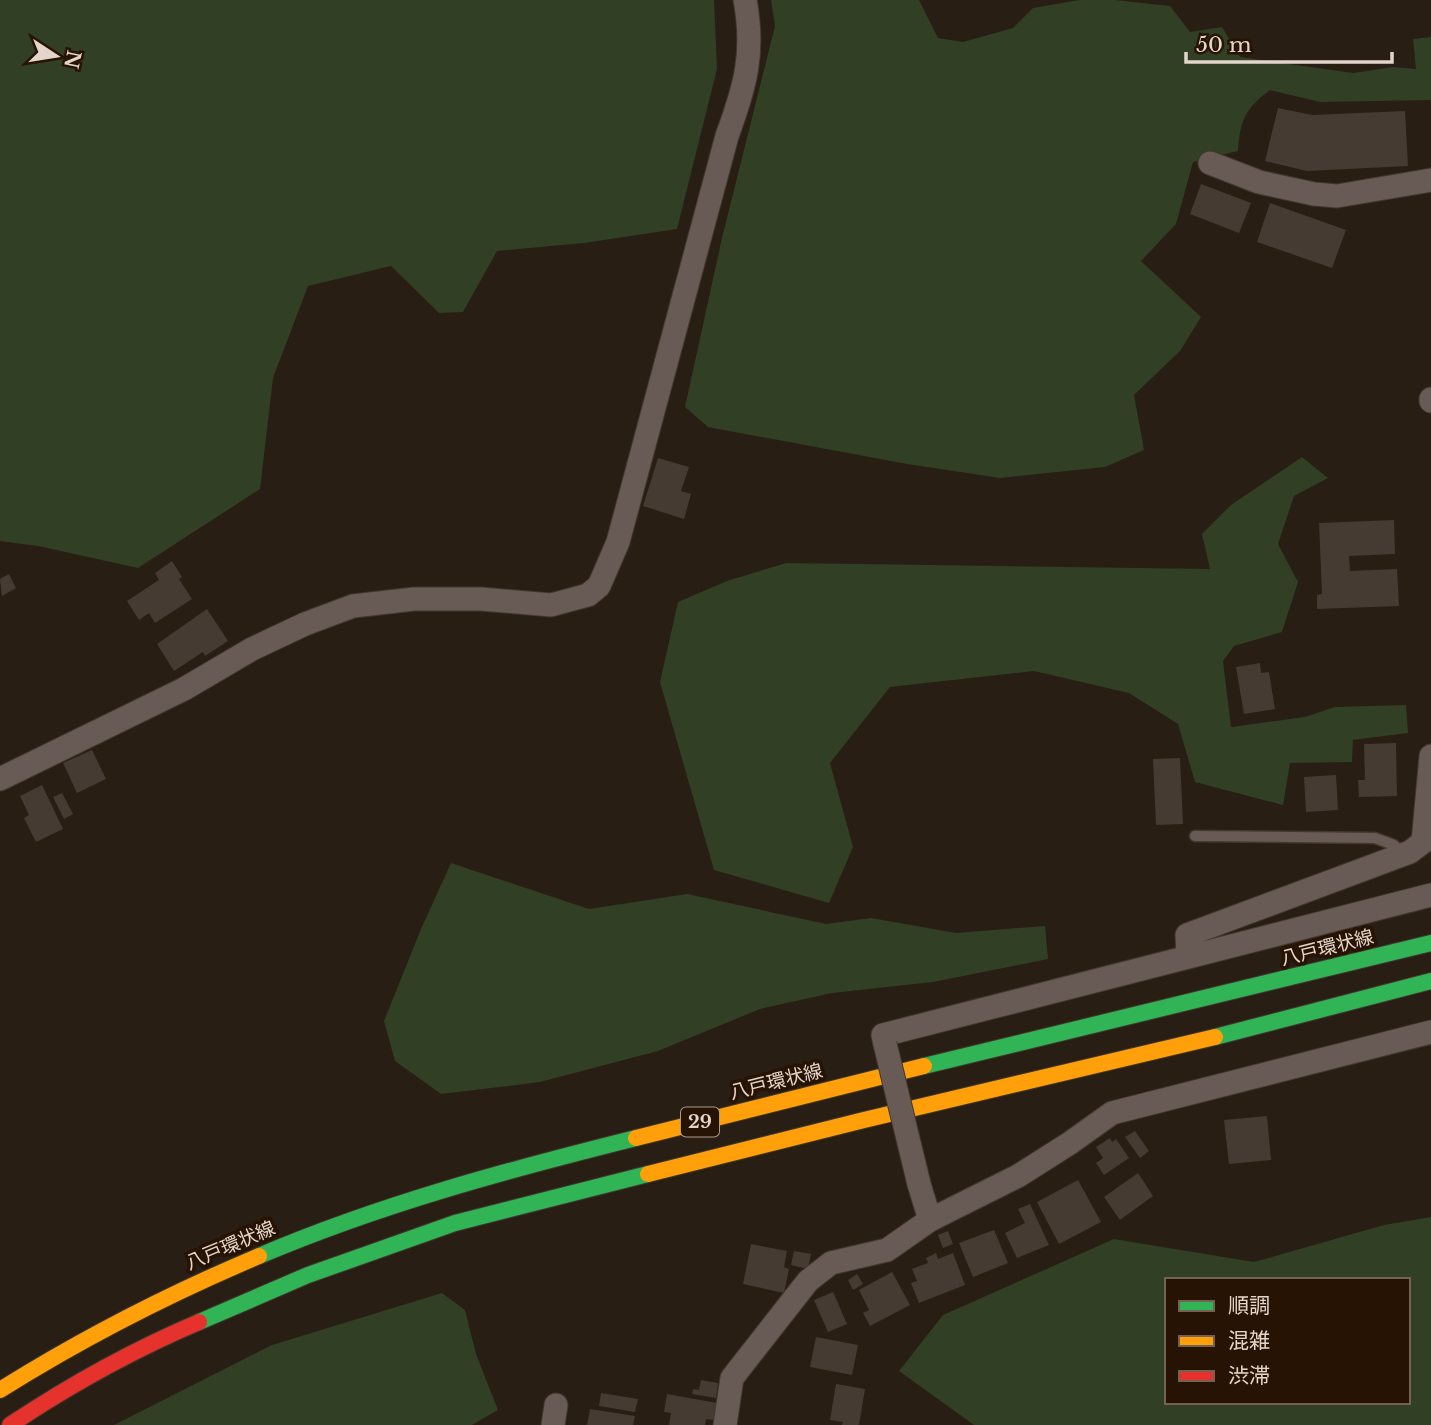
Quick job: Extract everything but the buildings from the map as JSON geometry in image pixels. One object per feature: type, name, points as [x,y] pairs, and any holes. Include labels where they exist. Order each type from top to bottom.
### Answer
[{"type":"main road","name":"八戸環状線","points":[[0,1390],[58,1352],[149,1303],[302,1237],[435,1192],[851,1083],[1431,943]]},
{"type":"main road","name":"29","points":[[10,1425],[55,1395],[161,1338],[308,1275],[455,1223],[1431,981]]},
{"type":"street","points":[[0,779],[184,689],[252,649],[305,624],[353,606],[427,599],[481,599],[551,605],[588,595],[599,586],[618,542],[727,136],[743,90],[751,49],[745,0]]},
{"type":"street","points":[[1210,163],[1259,182],[1337,196],[1431,180]]},
{"type":"street","points":[[1188,956],[1187,934],[1410,852],[1423,842],[1431,756]]},
{"type":"street","points":[[930,1220],[883,1035],[1431,895]]},
{"type":"street","points":[[725,1425],[732,1378],[808,1282],[831,1263],[887,1250],[930,1220],[1018,1176],[1112,1113],[1431,1032]]},
{"type":"lane","points":[[1195,836],[1375,838],[1394,845],[1402,855]]},
{"type":"green space","points":[[0,0],[714,0],[717,69],[677,229],[584,243],[497,251],[463,312],[439,313],[391,266],[308,286],[273,378],[260,489],[138,568],[38,546],[0,541]]},
{"type":"green space","points":[[771,0],[919,0],[938,38],[963,42],[1013,28],[1033,8],[1079,0],[1115,0],[1170,6],[1190,32],[1222,27],[1240,57],[1353,73],[1393,67],[1416,69],[1413,39],[1431,37],[1431,100],[1320,102],[1270,90],[1245,116],[1238,151],[1193,162],[1176,224],[1141,261],[1201,317],[1180,351],[1134,395],[1144,450],[1105,467],[1000,478],[907,464],[708,427],[685,407],[722,238],[775,26]]},
{"type":"green space","points":[[1302,457],[1328,478],[1294,496],[1278,544],[1298,582],[1282,632],[1234,646],[1223,661],[1231,727],[1305,717],[1335,707],[1406,705],[1408,733],[1353,740],[1352,762],[1290,763],[1283,805],[1195,782],[1178,724],[1129,693],[1034,671],[890,687],[830,763],[853,847],[829,903],[714,870],[660,682],[678,602],[727,581],[786,563],[1210,569],[1202,534],[1231,505]]},
{"type":"green space","points":[[451,863],[589,909],[687,894],[826,924],[871,918],[956,933],[1045,926],[1048,959],[933,982],[832,993],[760,1009],[658,1051],[540,1082],[441,1094],[395,1061],[384,1021]]},
{"type":"green space","points":[[1431,1217],[1431,1425],[974,1425],[899,1371],[943,1315],[1114,1239],[1254,1262],[1384,1225]]},
{"type":"green space","points":[[442,1293],[465,1310],[476,1354],[498,1410],[472,1425],[114,1425],[272,1345]]},
{"type":"traffic: fast","points":[[924,1066],[1431,943]]},
{"type":"traffic: fast","points":[[1215,1037],[1431,981]]},
{"type":"traffic: fast","points":[[259,1256],[398,1204],[636,1138]]},
{"type":"traffic: fast","points":[[199,1322],[308,1275],[455,1223],[648,1174]]},
{"type":"traffic: slow","points":[[648,1174],[1215,1037]]},
{"type":"traffic: slow","points":[[636,1138],[924,1066]]},
{"type":"traffic: slow","points":[[0,1390],[127,1318],[259,1256]]},
{"type":"traffic: jam","points":[[10,1425],[102,1369],[199,1322]]}]
